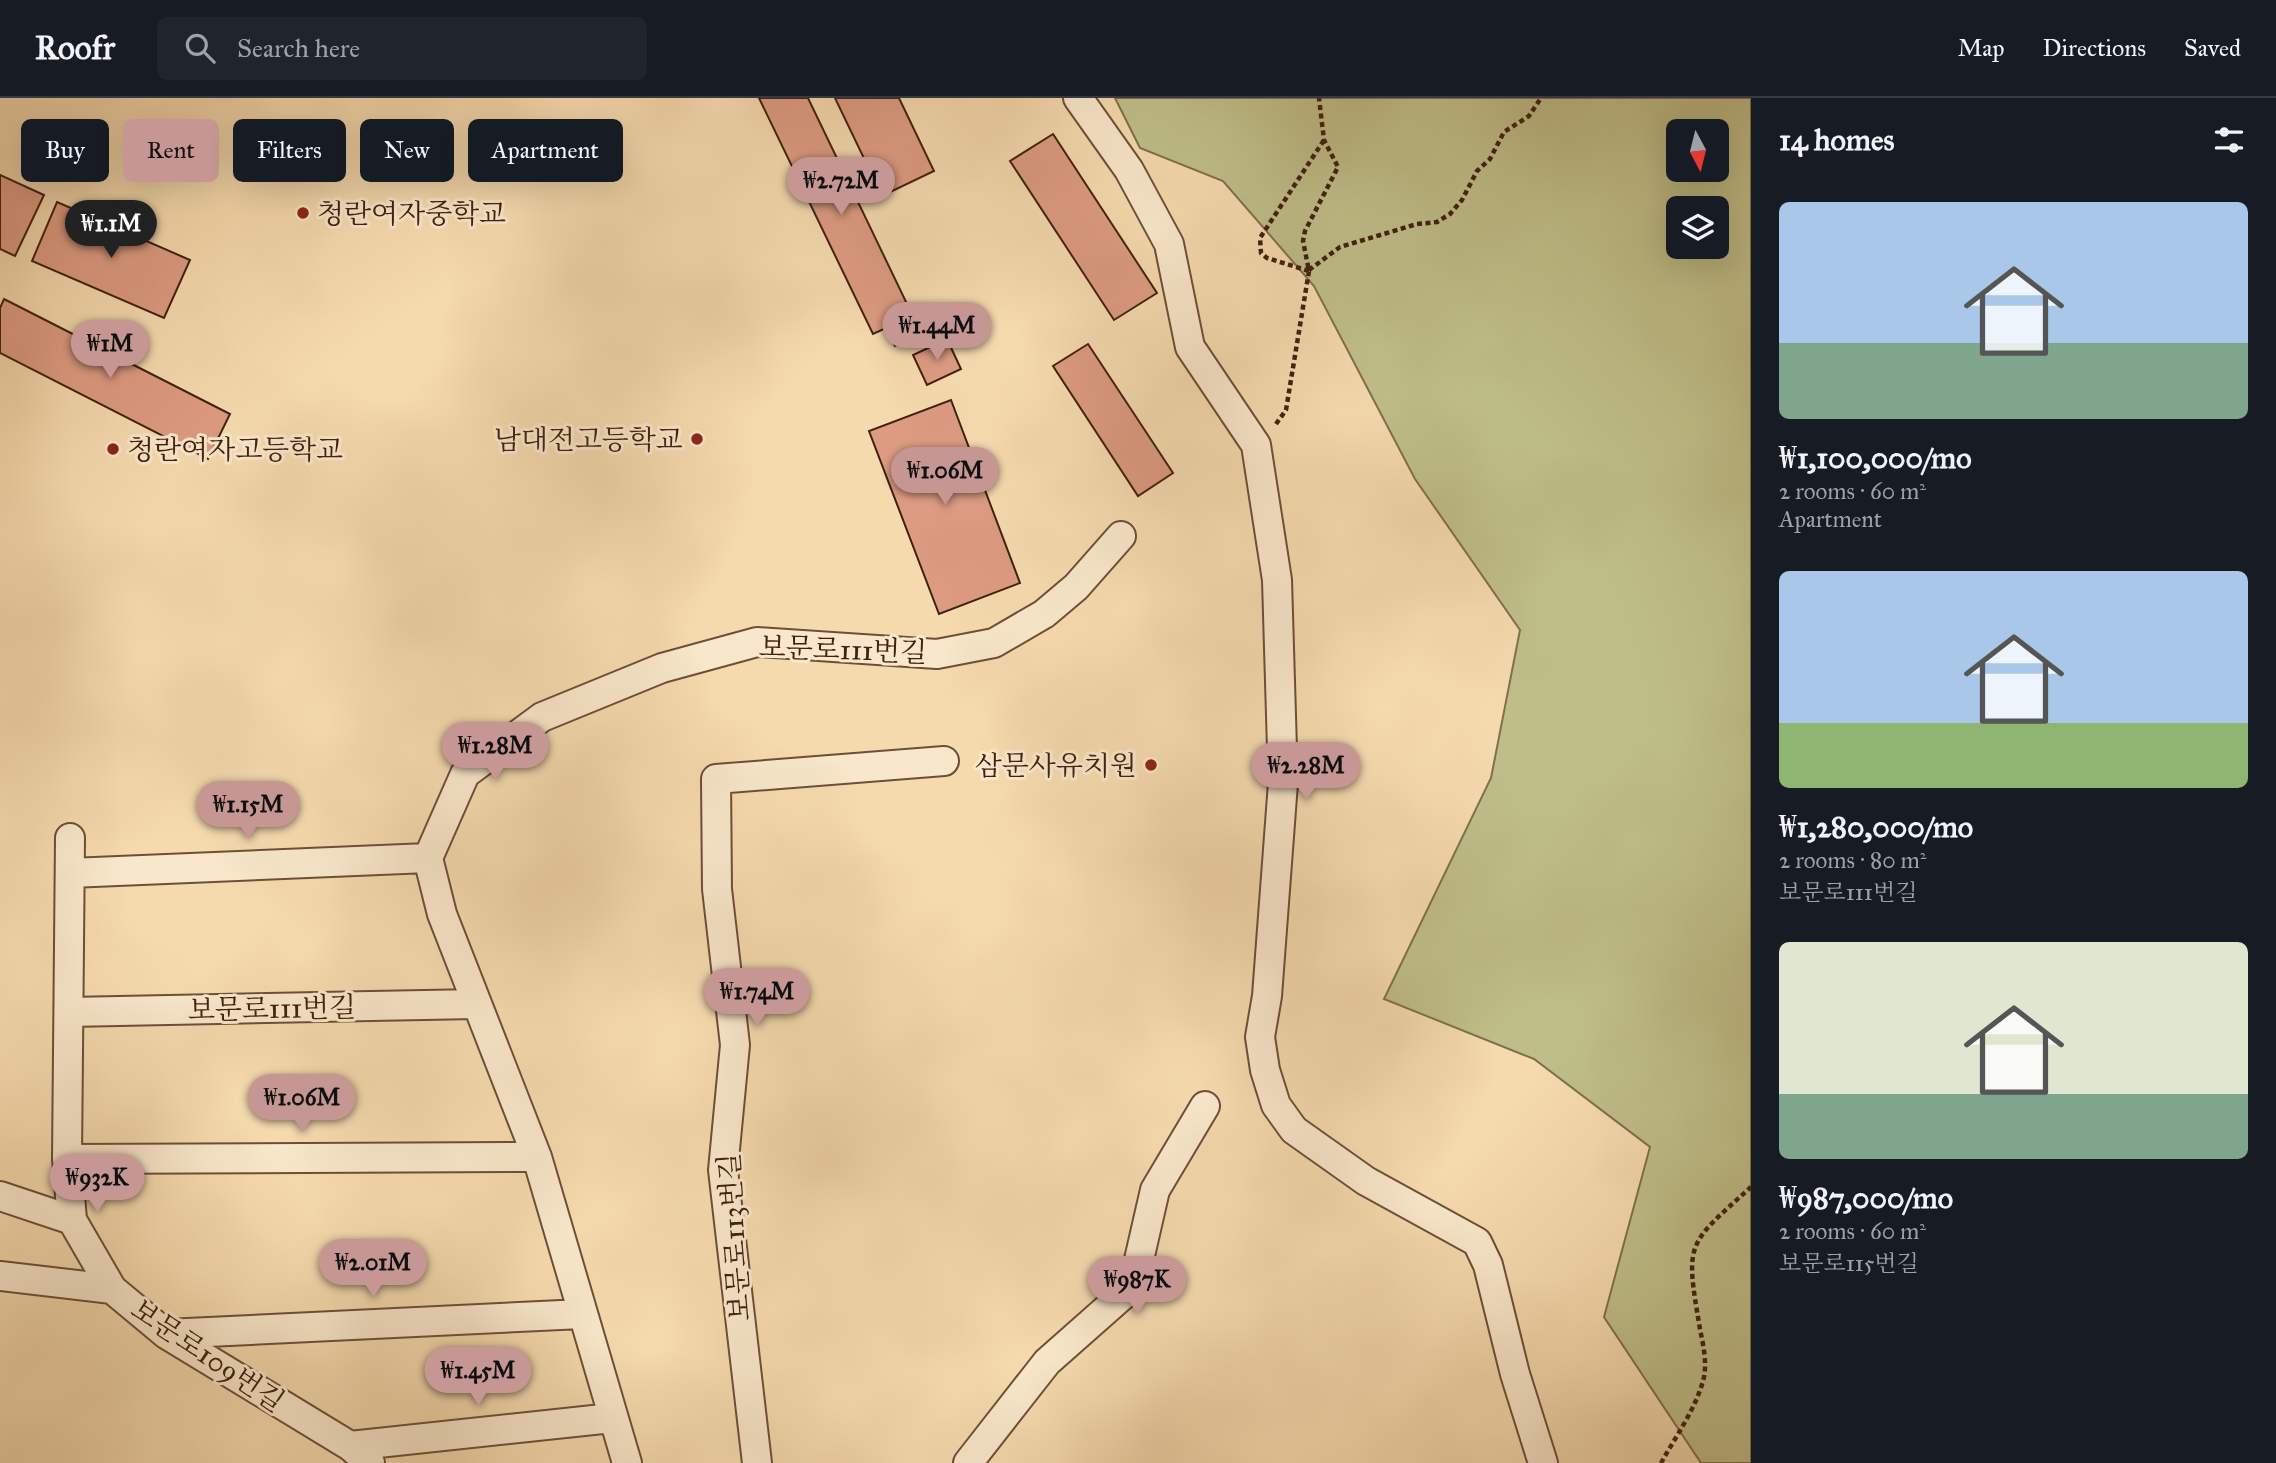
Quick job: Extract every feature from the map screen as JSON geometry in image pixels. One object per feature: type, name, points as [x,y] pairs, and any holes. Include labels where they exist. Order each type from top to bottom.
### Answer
[{"type":"street","points":[[1078,98],[1129,170],[1170,244],[1190,347],[1256,445],[1278,580],[1283,783],[1267,996],[1260,1037],[1265,1070],[1276,1105],[1294,1130],[1366,1181],[1477,1242],[1488,1265],[1515,1374],[1544,1463]]},
{"type":"street","name":"보문로111번길","points":[[428,859],[465,774],[542,717],[662,668],[757,642],[937,654],[994,643],[1044,614],[1076,587],[1121,536]]},
{"type":"street","name":"보문로113번길","points":[[757,1463],[723,1170],[735,1045],[717,889],[716,779],[944,761]]},
{"type":"street","name":"보문로109번길","points":[[70,838],[67,1159],[72,1220],[112,1289],[166,1334],[360,1455]]},
{"type":"street","points":[[70,873],[428,859],[442,914],[537,1157],[611,1418],[627,1463]]},
{"type":"street","name":"보문로111번길","points":[[69,1012],[476,1004]]},
{"type":"street","points":[[968,1463],[1047,1362],[1133,1286],[1155,1190],[1205,1106]]},
{"type":"street","points":[[67,1159],[537,1157]]},
{"type":"street","points":[[0,1196],[72,1220]]},
{"type":"street","points":[[0,1276],[112,1289]]},
{"type":"street","points":[[166,1334],[582,1314]]},
{"type":"street","points":[[360,1455],[611,1418]]},
{"type":"path","points":[[1256,445],[1286,410],[1309,271],[1303,241],[1305,231],[1338,167],[1324,140],[1319,98]]},
{"type":"path","points":[[1309,271],[1340,247],[1417,224],[1437,222],[1450,214],[1462,200],[1477,171],[1490,159],[1504,131],[1529,116],[1541,98]]},
{"type":"path","points":[[1309,271],[1268,258],[1261,253],[1260,238],[1324,140]]},
{"type":"path","points":[[1661,1463],[1696,1399],[1704,1375],[1704,1348],[1691,1275],[1692,1250],[1701,1234],[1751,1187]]},
{"type":"shaded area","points":[[1115,98],[1751,98],[1751,1463],[1701,1463],[1604,1317],[1650,1147],[1534,1059],[1384,999],[1491,778],[1520,630],[1415,479],[1314,286],[1223,181],[1140,148]]},
{"type":"building","points":[[759,98],[808,98],[921,333],[895,346],[886,328],[873,334]]},
{"type":"building","points":[[835,98],[899,98],[934,171],[882,196]]},
{"type":"building","points":[[1053,134],[1157,293],[1114,320],[1010,161]]},
{"type":"building","points":[[0,175],[44,195],[15,256],[0,249]]},
{"type":"building","points":[[57,202],[190,260],[164,318],[32,261]]},
{"type":"building","points":[[4,299],[230,414],[208,459],[0,353],[0,308]]},
{"type":"building","points":[[947,339],[961,369],[927,385],[913,355]]},
{"type":"building","points":[[1088,344],[1173,473],[1138,496],[1053,366]]},
{"type":"building","points":[[951,400],[1020,583],[939,614],[869,431]]},
{"type":"place","name":"청란여자중학교","points":[[303,213]]},
{"type":"place","name":"남대전고등학교","points":[[697,439]]},
{"type":"place","name":"청란여자고등학교","points":[[113,449]]},
{"type":"place","name":"삼문사유치원","points":[[1151,765]]}]
